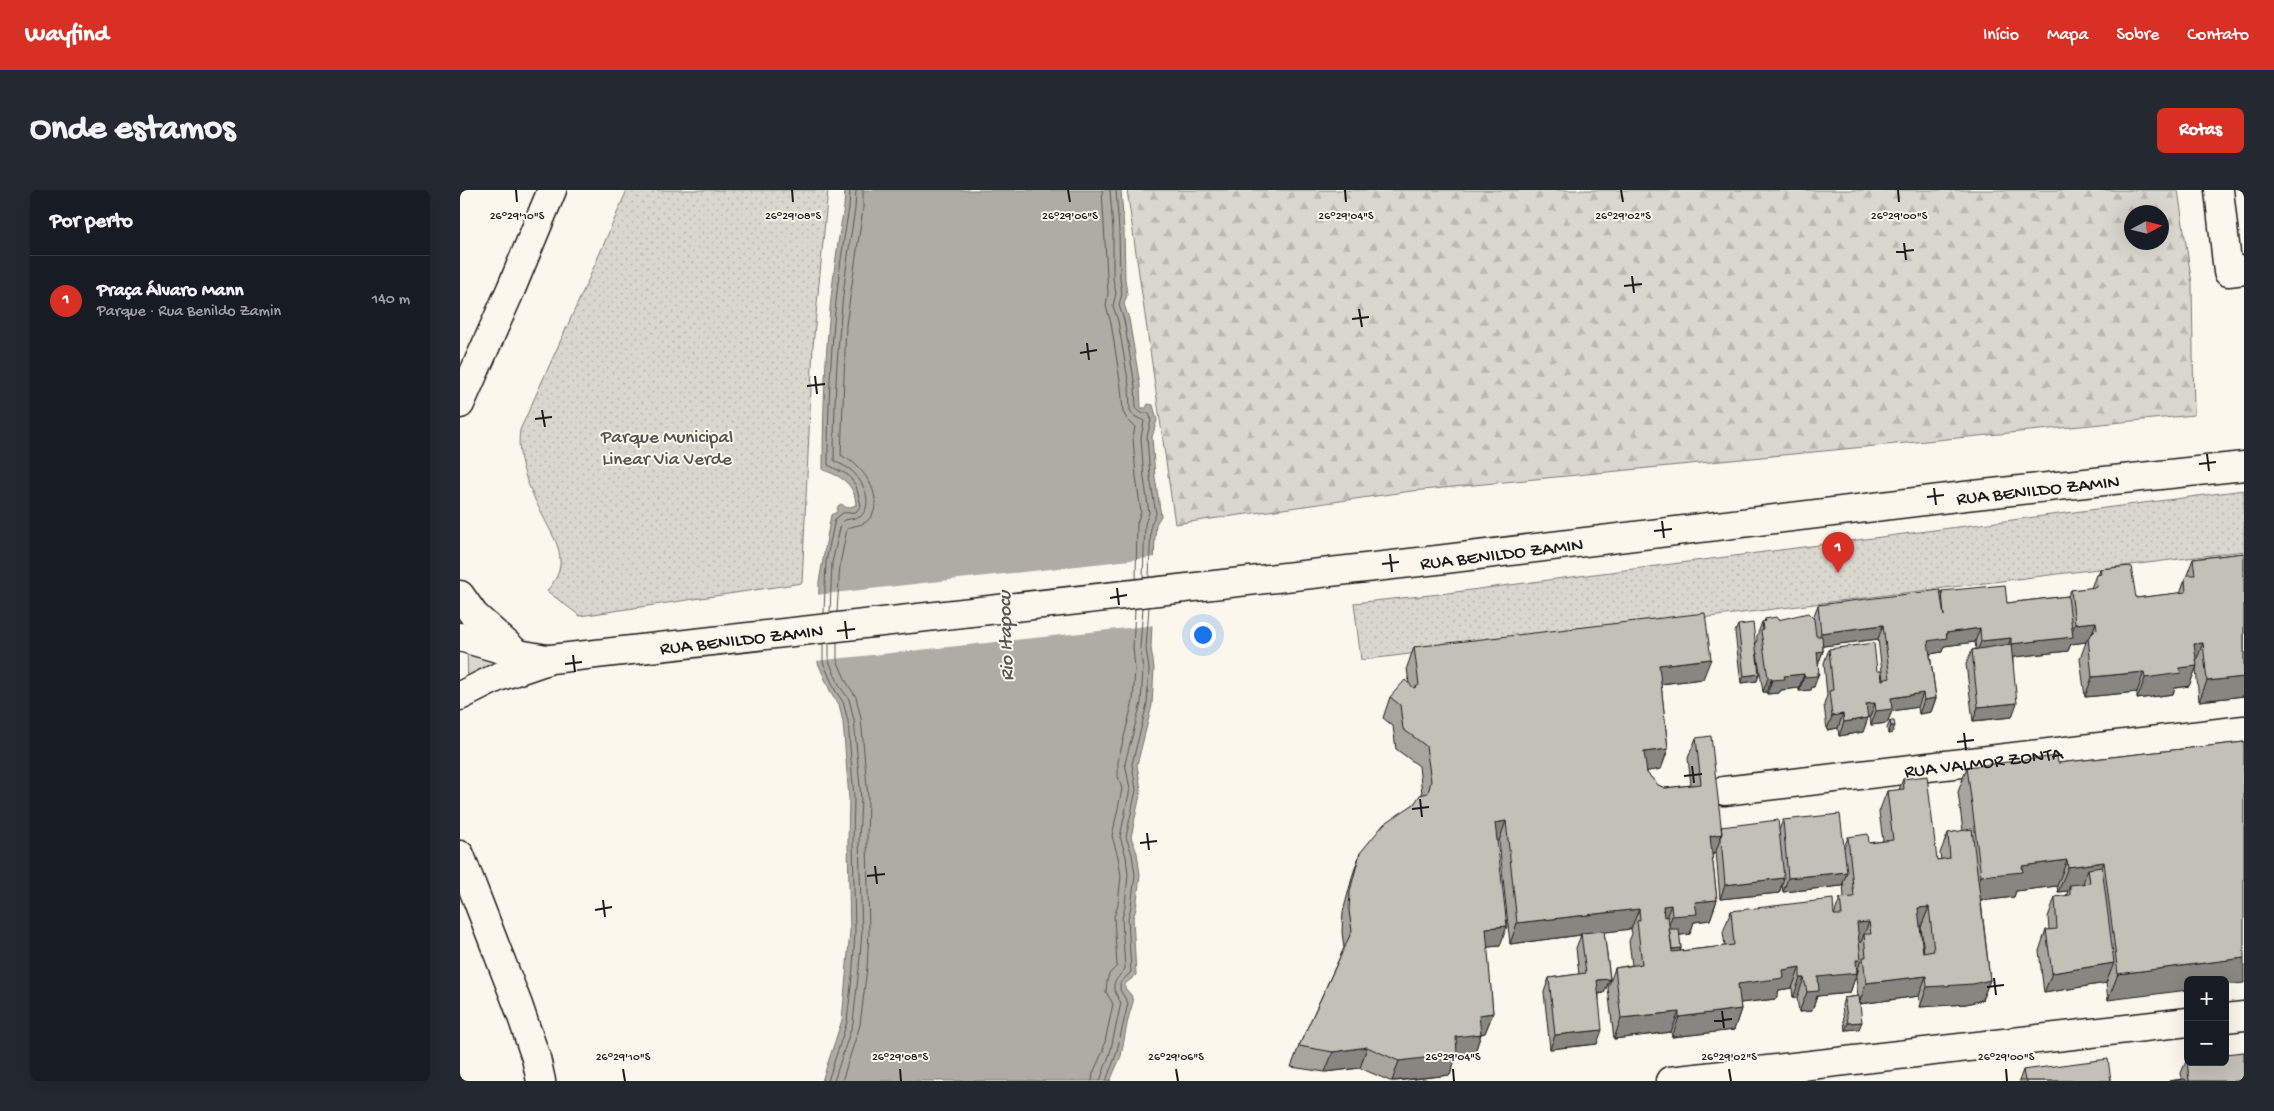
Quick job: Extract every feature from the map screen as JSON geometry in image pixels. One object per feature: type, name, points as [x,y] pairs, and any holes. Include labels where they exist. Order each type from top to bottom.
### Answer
[{"type":"main road","points":[[460,404],[552,190]]},
{"type":"main road","points":[[2220,190],[2228,272],[2244,270]]},
{"type":"main road","name":"RUA BENILDO ZAMIN","points":[[460,696],[498,677],[551,659],[1437,560],[1965,496],[2244,466]]},
{"type":"main road","points":[[460,595],[474,614],[518,654]]},
{"type":"main road","name":"RUA BENILDO ZAMIN","points":[[460,637],[518,654],[551,659]]},
{"type":"main road","name":"RUA VALMOR ZONTA","points":[[1724,791],[2244,730]]},
{"type":"main road","points":[[460,855],[518,1005],[536,1058],[541,1081]]},
{"type":"main road","points":[[2229,1018],[2244,1016]]},
{"type":"main road","points":[[1670,1081],[2184,1022]]},
{"type":"green space","name":"Parque Municipal Linear Via Verde","points":[[627,190],[828,190],[813,346],[802,583],[580,616],[547,591],[558,573],[560,555],[556,542],[526,479],[520,455],[520,430]]},
{"type":"green space","points":[[1127,190],[2178,190],[2192,284],[2194,415],[1412,491],[1175,524]]},
{"type":"green space","points":[[2244,490],[2244,551],[1361,660],[1354,603],[1440,594]]},
{"type":"green space","points":[[467,647],[505,661],[468,686]]},
{"type":"water","name":"Rio Itapocu","points":[[845,190],[1121,190],[1127,295],[1124,304],[1129,319],[1140,385],[1141,408],[1146,408],[1148,404],[1153,405],[1157,420],[1152,437],[1155,477],[1161,516],[1156,524],[1155,537],[1151,648],[1154,668],[1152,705],[1137,765],[1141,790],[1131,837],[1137,853],[1140,875],[1136,909],[1133,918],[1136,975],[1125,984],[1125,988],[1131,995],[1133,1002],[1121,1056],[1110,1081],[822,1081],[842,1020],[850,931],[849,798],[843,722],[839,704],[831,693],[818,663],[819,582],[831,515],[837,512],[838,506],[841,504],[847,508],[856,505],[850,486],[836,475],[823,470],[827,338]]},
{"type":"pier","points":[[1157,557],[1156,625],[815,661],[816,595]]},
{"type":"building","points":[[2244,553],[2244,677],[2207,681],[2203,643],[2194,644],[2197,666],[2179,668],[2181,673],[2145,678],[2144,672],[2092,677],[2088,638],[2097,629],[2096,622],[2075,624],[2071,590],[2097,587],[2096,575],[2101,574],[2100,569],[2131,566],[2136,598],[2186,592],[2185,579],[2187,575],[2195,575],[2193,559]]},
{"type":"building","points":[[2005,585],[2007,603],[2068,596],[2073,637],[2011,644],[2011,638],[1981,641],[1980,628],[1946,633],[1947,638],[1928,641],[1936,698],[1924,700],[1923,693],[1891,698],[1892,709],[1876,711],[1875,703],[1866,704],[1868,718],[1844,722],[1843,714],[1832,716],[1829,691],[1833,690],[1829,649],[1874,643],[1877,671],[1881,671],[1882,680],[1890,678],[1883,625],[1821,633],[1818,605],[1940,590],[1944,616],[1942,591]]},
{"type":"building","points":[[1705,613],[1711,659],[1659,665],[1668,749],[1644,752],[1647,773],[1658,785],[1665,788],[1701,784],[1696,738],[1711,736],[1722,834],[1710,836],[1717,900],[1695,902],[1697,914],[1672,916],[1671,905],[1663,906],[1664,917],[1668,916],[1672,952],[1734,945],[1731,911],[1833,899],[1834,915],[1842,915],[1840,898],[1854,897],[1848,837],[1868,834],[1869,843],[1893,840],[1887,791],[1904,789],[1903,779],[1927,776],[1937,860],[1950,858],[1948,833],[1972,829],[1990,980],[1973,984],[1927,987],[1926,976],[1866,983],[1863,957],[1866,957],[1864,934],[1871,934],[1869,922],[1857,923],[1861,960],[1856,960],[1857,973],[1818,977],[1819,991],[1807,992],[1804,978],[1800,978],[1800,967],[1783,970],[1784,978],[1738,984],[1741,1009],[1679,1017],[1679,1012],[1621,1018],[1615,968],[1642,964],[1637,921],[1640,920],[1639,909],[1517,923],[1506,821],[1495,823],[1507,926],[1486,928],[1493,1013],[1479,1015],[1481,1034],[1456,1037],[1457,1054],[1399,1061],[1367,1047],[1333,1052],[1299,1046],[1352,931],[1349,911],[1350,891],[1360,853],[1384,824],[1414,804],[1420,795],[1428,793],[1431,781],[1426,746],[1403,729],[1400,705],[1390,697],[1405,680],[1414,688],[1419,685],[1414,647]],"holes":[[[1929,907],[1934,951],[1923,953],[1918,908]]]},
{"type":"building","points":[[1808,613],[1814,619],[1816,636],[1822,636],[1823,651],[1817,652],[1819,673],[1817,673],[1817,676],[1804,677],[1804,674],[1784,676],[1785,679],[1772,680],[1772,678],[1768,678],[1761,631],[1763,630],[1762,622],[1766,621],[1765,619],[1776,617],[1778,620]]},
{"type":"building","points":[[1753,623],[1759,674],[1744,676],[1738,625]]},
{"type":"building","points":[[2011,644],[2017,703],[1978,707],[1972,650]]},
{"type":"building","points":[[1890,721],[1894,721],[1895,726],[1891,726]]},
{"type":"building","points":[[2244,742],[2244,958],[2118,974],[2104,862],[2068,867],[2067,860],[2022,866],[2023,872],[1981,876],[1967,767],[2057,756],[2058,763]]},
{"type":"building","points":[[1840,814],[1847,872],[1788,878],[1783,820]]},
{"type":"building","points":[[1778,820],[1784,878],[1725,885],[1721,827]]},
{"type":"building","points":[[2102,867],[2114,963],[2052,973],[2046,930],[2057,929],[2055,897],[2070,895],[2070,885],[2090,883],[2088,869]]},
{"type":"building","points":[[1669,929],[1679,929],[1681,948],[1672,949]]},
{"type":"building","points":[[1604,931],[1610,979],[1597,980],[1602,1030],[1555,1035],[1549,978],[1586,973],[1581,933]]},
{"type":"building","points":[[1859,996],[1862,1022],[1848,1023],[1844,998]]},
{"type":"building","points":[[2244,1052],[2244,1081],[2189,1081],[2188,1066],[2229,1066],[2229,1054]]},
{"type":"building","points":[[2108,1059],[2111,1081],[2025,1081],[2023,1070]]},
{"type":"building","points":[[2185,1079],[2186,1081],[2169,1081]]},
{"type":"place","name":"Praça Álvaro Mann","points":[[1838,573]]}]
